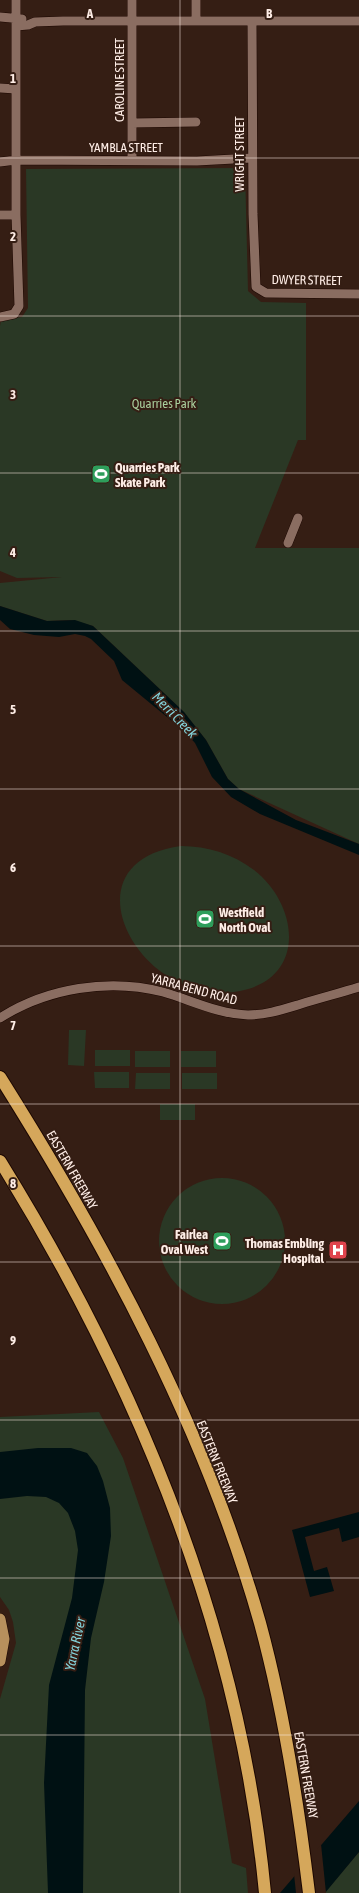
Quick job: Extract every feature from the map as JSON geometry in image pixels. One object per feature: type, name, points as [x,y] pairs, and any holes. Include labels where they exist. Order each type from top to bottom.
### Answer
[{"type":"highway","name":"EASTERN FREEWAY","points":[[0,1078],[44,1147],[106,1257],[160,1363],[190,1429],[231,1534],[260,1625],[282,1717],[298,1806],[309,1893]]},
{"type":"highway","points":[[0,1161],[58,1262],[98,1338],[134,1413],[174,1510],[207,1607],[225,1669],[247,1763],[265,1893]]},
{"type":"main road","points":[[0,1619],[4,1639],[0,1661]]},
{"type":"street","points":[[0,317],[14,314],[19,306],[16,215],[16,0]]},
{"type":"street","name":"CAROLINE STREET","points":[[132,0],[132,160]]},
{"type":"street","points":[[196,0],[196,21]]},
{"type":"street","points":[[0,17],[10,17],[16,23]]},
{"type":"street","points":[[16,23],[28,19],[35,22],[359,21]]},
{"type":"street","name":"WRIGHT STREET","points":[[252,21],[252,158],[256,287]]},
{"type":"street","points":[[0,88],[16,89]]},
{"type":"street","points":[[132,123],[196,122]]},
{"type":"street","name":"YAMBLA STREET","points":[[0,162],[16,160],[197,161],[252,158]]},
{"type":"street","points":[[0,215],[16,215]]},
{"type":"street","name":"DWYER STREET","points":[[256,287],[266,293],[359,294]]},
{"type":"street","points":[[288,543],[298,518]]},
{"type":"street","name":"YARRA BEND ROAD","points":[[0,1018],[44,997],[73,990],[96,987],[121,986],[146,989],[162,992],[224,1012],[249,1015],[278,1010],[359,987]]},
{"type":"green space","name":"Quarries Park","points":[[245,168],[248,291],[261,302],[306,303],[306,440],[298,440],[255,548],[359,548],[359,844],[239,789],[228,779],[206,740],[184,712],[93,626],[70,620],[47,621],[0,606],[0,583],[62,577],[17,578],[0,571],[0,326],[1,320],[22,317],[28,308],[26,169]]},
{"type":"green space","name":"Westfield North Oval","points":[[181,846],[210,849],[229,855],[246,864],[269,885],[280,902],[287,920],[289,939],[286,956],[277,972],[262,984],[240,991],[204,991],[172,979],[145,958],[128,932],[120,904],[125,878],[145,858]]},
{"type":"green space","points":[[69,1030],[86,1030],[84,1066],[68,1065]]},
{"type":"green space","points":[[95,1050],[130,1050],[130,1066],[95,1066]]},
{"type":"green space","points":[[135,1051],[170,1051],[170,1067],[135,1067]]},
{"type":"green space","points":[[181,1051],[216,1051],[216,1067],[181,1067]]},
{"type":"green space","points":[[94,1072],[129,1072],[129,1088],[95,1088]]},
{"type":"green space","points":[[136,1073],[170,1073],[170,1089],[135,1089]]},
{"type":"green space","points":[[182,1073],[217,1073],[217,1089],[182,1089]]},
{"type":"green space","points":[[160,1104],[195,1104],[195,1120],[160,1120]]},
{"type":"green space","name":"Fairlea Oval West","points":[[222,1178],[246,1183],[257,1189],[270,1201],[280,1217],[285,1241],[280,1265],[274,1276],[262,1289],[246,1299],[222,1304],[198,1299],[187,1293],[174,1281],[164,1265],[159,1241],[164,1217],[170,1206],[182,1193],[198,1183]]},
{"type":"green space","points":[[99,1412],[123,1458],[205,1699],[232,1863],[246,1868],[248,1893],[0,1893],[0,1699],[16,1643],[13,1622],[9,1610],[0,1597],[0,1417]]},
{"type":"green space","points":[[359,1852],[359,1893],[326,1893],[326,1891]]},
{"type":"water","name":"Merri Creek","points":[[0,606],[47,621],[75,620],[93,626],[184,712],[206,740],[228,779],[239,789],[296,820],[359,844],[359,855],[260,814],[231,797],[212,777],[195,743],[184,731],[122,680],[114,661],[91,639],[75,634],[59,637],[34,635],[10,629],[0,620]]},
{"type":"water","name":"Yarra River","points":[[38,1448],[71,1448],[87,1453],[97,1466],[103,1481],[110,1508],[111,1536],[104,1582],[91,1638],[85,1690],[83,1893],[48,1893],[44,1783],[49,1685],[72,1598],[78,1550],[75,1531],[68,1513],[59,1503],[46,1497],[27,1496],[0,1499],[0,1452]]},
{"type":"water","points":[[359,1512],[359,1537],[342,1542],[339,1528],[305,1537],[314,1571],[327,1567],[334,1591],[310,1597],[292,1530]]},
{"type":"water","points":[[359,1801],[359,1852],[325,1893],[280,1893]]},
{"type":"pier","points":[[321,1844],[326,1893],[296,1893],[294,1874]]},
{"type":"place","name":"Quarries Park Skate Park","points":[[101,474]]},
{"type":"place","name":"Westfield North Oval","points":[[205,919]]},
{"type":"place","name":"Fairlea Oval West","points":[[222,1241]]},
{"type":"place","name":"Thomas Embling Hospital","points":[[338,1250]]}]
